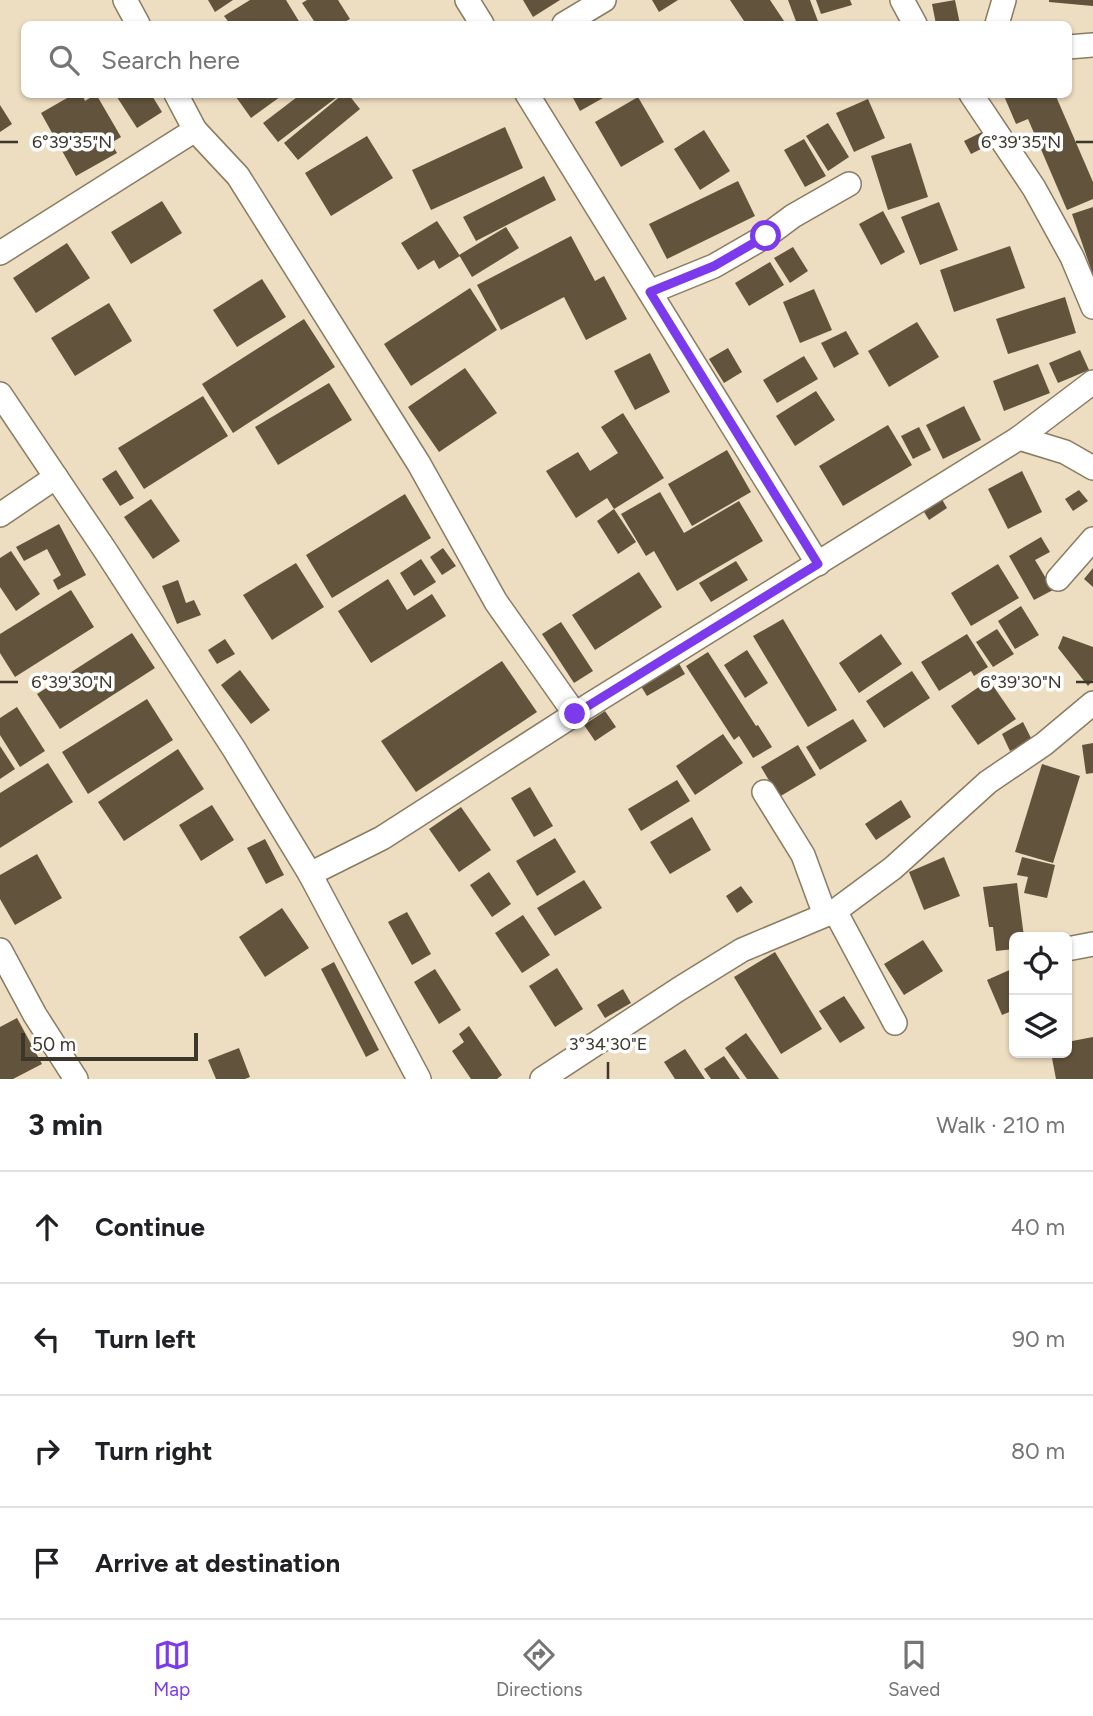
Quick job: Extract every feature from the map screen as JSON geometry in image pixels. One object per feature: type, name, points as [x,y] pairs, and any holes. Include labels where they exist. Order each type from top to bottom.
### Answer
[{"type":"street","points":[[125,0],[136,21]]},
{"type":"street","points":[[467,0],[480,21]]},
{"type":"street","points":[[569,21],[604,0]]},
{"type":"street","points":[[902,0],[913,21]]},
{"type":"street","points":[[998,21],[1004,0]]},
{"type":"street","points":[[1072,47],[1093,45]]},
{"type":"street","points":[[178,98],[195,130],[238,176],[419,464],[496,602],[575,714]]},
{"type":"street","points":[[529,98],[818,564]]},
{"type":"street","points":[[974,98],[1034,188],[1072,257],[1093,307]]},
{"type":"street","points":[[0,253],[195,130]]},
{"type":"street","points":[[650,292],[714,266],[849,184]]},
{"type":"street","points":[[310,874],[382,838],[575,714],[1019,438],[1093,382]]},
{"type":"street","points":[[0,394],[234,749],[310,874],[419,1079]]},
{"type":"street","points":[[1019,438],[1065,452],[1093,468]]},
{"type":"street","points":[[0,515],[56,477]]},
{"type":"street","points":[[1058,579],[1093,539]]},
{"type":"street","points":[[542,1079],[742,950],[830,913],[893,868],[988,782],[1044,744],[1093,703]]},
{"type":"street","points":[[764,792],[803,855],[830,913],[895,1023]]},
{"type":"street","points":[[1072,948],[1093,944]]},
{"type":"street","points":[[0,950],[35,1015],[76,1079]]},
{"type":"building","points":[[208,0],[233,0],[215,12]]},
{"type":"building","points":[[250,0],[286,0],[299,21],[228,21],[224,16]]},
{"type":"building","points":[[307,0],[338,0],[350,19],[314,21],[302,3]]},
{"type":"building","points":[[523,0],[560,0],[533,17]]},
{"type":"building","points":[[652,0],[678,0],[659,12]]},
{"type":"building","points":[[730,0],[770,0],[784,21],[744,21]]},
{"type":"building","points":[[788,0],[810,0],[818,21],[796,21]]},
{"type":"building","points":[[816,0],[850,0],[852,5],[821,14]]},
{"type":"building","points":[[955,0],[959,21],[935,21],[932,4]]},
{"type":"building","points":[[1093,0],[1093,6],[1049,2]]},
{"type":"building","points":[[67,98],[84,98],[85,101],[98,98],[121,137],[111,143],[117,153],[76,176],[41,113]]},
{"type":"building","points":[[118,98],[153,98],[162,112],[137,128]]},
{"type":"building","points":[[237,98],[278,98],[251,118]]},
{"type":"building","points":[[296,98],[336,98],[278,142],[263,123]]},
{"type":"building","points":[[338,98],[351,98],[360,109],[298,160],[284,143]]},
{"type":"building","points":[[573,98],[603,98],[580,111]]},
{"type":"building","points":[[639,98],[664,142],[621,167],[595,122]]},
{"type":"building","points":[[1005,98],[1057,98],[1093,182],[1093,199],[1067,210],[1028,119],[1016,124]]},
{"type":"building","points":[[868,99],[885,138],[854,152],[836,113]]},
{"type":"building","points":[[0,105],[12,124],[0,132]]},
{"type":"building","points":[[828,123],[849,157],[828,171],[806,136]]},
{"type":"building","points":[[505,127],[523,168],[431,210],[412,170]]},
{"type":"building","points":[[704,130],[730,171],[700,190],[674,149]]},
{"type":"building","points":[[982,132],[989,145],[971,154],[964,141]]},
{"type":"building","points":[[367,136],[393,178],[331,216],[305,173]]},
{"type":"building","points":[[804,139],[826,176],[805,187],[784,150]]},
{"type":"building","points":[[911,143],[928,197],[888,210],[871,156]]},
{"type":"building","points":[[544,176],[556,200],[476,241],[463,217]]},
{"type":"building","points":[[738,181],[755,216],[667,259],[649,224]]},
{"type":"building","points":[[162,201],[182,233],[131,264],[111,232]]},
{"type":"building","points":[[939,202],[958,250],[920,265],[901,217]]},
{"type":"building","points":[[1093,207],[1093,275],[1072,214]]},
{"type":"building","points":[[883,211],[905,252],[881,265],[859,224]]},
{"type":"building","points":[[437,221],[460,256],[439,269],[434,260],[418,270],[401,243]]},
{"type":"building","points":[[506,227],[519,248],[472,277],[459,255]]},
{"type":"building","points":[[571,236],[595,281],[604,276],[627,319],[586,340],[564,297],[501,330],[477,285]]},
{"type":"building","points":[[67,243],[90,278],[36,313],[13,278]]},
{"type":"building","points":[[1010,246],[1025,288],[954,312],[940,270]]},
{"type":"building","points":[[793,247],[808,271],[790,283],[774,258]]},
{"type":"building","points":[[770,262],[784,285],[749,306],[735,283]]},
{"type":"building","points":[[262,279],[286,317],[237,347],[213,310]]},
{"type":"building","points":[[470,288],[497,330],[411,386],[384,344]]},
{"type":"building","points":[[814,289],[832,330],[800,343],[783,302]]},
{"type":"building","points":[[1065,297],[1076,333],[1008,354],[996,319]]},
{"type":"building","points":[[109,303],[132,341],[75,376],[51,338]]},
{"type":"building","points":[[304,319],[335,367],[233,433],[202,384]]},
{"type":"building","points":[[917,322],[939,357],[889,387],[868,351]]},
{"type":"building","points":[[846,331],[859,354],[834,368],[821,343]]},
{"type":"building","points":[[728,348],[742,372],[724,383],[709,359]]},
{"type":"building","points":[[1080,350],[1089,370],[1058,383],[1049,363]]},
{"type":"building","points":[[650,353],[670,392],[635,410],[614,371]]},
{"type":"building","points":[[804,356],[818,379],[777,403],[763,380]]},
{"type":"building","points":[[1038,364],[1050,393],[1004,411],[993,381]]},
{"type":"building","points":[[465,368],[497,413],[439,452],[408,407]]},
{"type":"building","points":[[329,383],[352,420],[278,465],[255,427]]},
{"type":"building","points":[[816,391],[835,420],[795,446],[776,416]]},
{"type":"building","points":[[203,396],[228,436],[144,489],[118,448]]},
{"type":"building","points":[[964,406],[981,440],[943,459],[926,425]]},
{"type":"building","points":[[623,413],[664,478],[614,509],[607,498],[576,518],[546,471],[578,452],[590,471],[618,453],[601,427]]},
{"type":"building","points":[[888,425],[912,465],[843,506],[819,466]]},
{"type":"building","points":[[919,427],[931,450],[913,459],[901,436]]},
{"type":"building","points":[[727,450],[751,492],[692,526],[668,484]]},
{"type":"building","points":[[116,470],[134,498],[120,506],[102,479]]},
{"type":"building","points":[[1022,471],[1042,512],[1008,529],[988,489]]},
{"type":"building","points":[[1079,490],[1088,501],[1073,511],[1065,499]]},
{"type":"building","points":[[660,492],[684,533],[739,501],[763,541],[677,591],[654,551],[646,556],[621,514]]},
{"type":"building","points":[[405,494],[431,538],[332,598],[306,555]]},
{"type":"building","points":[[940,496],[947,508],[929,520],[921,507]]},
{"type":"building","points":[[151,499],[180,541],[153,559],[124,517]]},
{"type":"building","points":[[614,509],[636,542],[618,554],[597,521]]},
{"type":"building","points":[[59,524],[86,575],[58,590],[53,580],[61,575],[47,549],[24,561],[16,547]]},
{"type":"building","points":[[1041,537],[1050,552],[1035,560],[1053,590],[1034,600],[1009,556]]},
{"type":"building","points":[[443,548],[456,566],[442,575],[430,557]]},
{"type":"building","points":[[11,551],[40,594],[16,611],[0,587],[0,558]]},
{"type":"building","points":[[421,559],[436,582],[414,596],[400,573]]},
{"type":"building","points":[[736,561],[748,580],[711,602],[699,583]]},
{"type":"building","points":[[296,563],[324,607],[272,640],[243,595]]},
{"type":"building","points":[[998,564],[1019,598],[971,626],[951,593]]},
{"type":"building","points":[[1093,568],[1093,587],[1084,579]]},
{"type":"building","points":[[639,572],[662,607],[595,650],[572,615]]},
{"type":"building","points":[[388,579],[407,610],[432,594],[446,616],[371,663],[338,611]]},
{"type":"building","points":[[178,580],[186,603],[194,600],[201,615],[177,624],[162,586]]},
{"type":"building","points":[[71,590],[94,627],[15,677],[0,653],[0,634]]},
{"type":"building","points":[[1021,606],[1039,635],[1015,649],[998,621]]},
{"type":"building","points":[[783,619],[837,710],[808,727],[753,636]]},
{"type":"building","points":[[561,622],[593,671],[574,683],[542,634]]},
{"type":"building","points":[[997,629],[1014,654],[993,667],[976,642]]},
{"type":"building","points":[[132,633],[155,668],[60,729],[37,694]]},
{"type":"building","points":[[881,634],[902,664],[859,693],[839,663]]},
{"type":"building","points":[[967,634],[988,667],[974,676],[971,671],[939,691],[921,662]]},
{"type":"building","points":[[1063,636],[1093,647],[1093,680],[1088,686],[1058,648]]},
{"type":"building","points":[[225,639],[235,654],[217,664],[208,650]]},
{"type":"building","points":[[747,650],[768,683],[745,698],[724,665]]},
{"type":"building","points":[[708,652],[772,747],[753,758],[739,736],[734,740],[686,666]]},
{"type":"building","points":[[677,660],[685,674],[647,696],[639,683]]},
{"type":"building","points":[[502,661],[537,712],[416,792],[381,741]]},
{"type":"building","points":[[240,670],[270,710],[251,724],[221,685]]},
{"type":"building","points":[[912,671],[930,698],[884,728],[866,701]]},
{"type":"building","points":[[989,680],[1016,719],[978,745],[951,706]]},
{"type":"building","points":[[147,699],[173,740],[88,794],[62,752]]},
{"type":"building","points":[[17,707],[45,751],[20,767],[0,735],[0,718]]},
{"type":"building","points":[[605,711],[616,727],[595,741],[584,725]]},
{"type":"building","points":[[853,719],[867,741],[820,770],[806,747]]},
{"type":"building","points":[[1023,722],[1032,740],[1010,751],[1002,734]]},
{"type":"building","points":[[723,734],[743,763],[695,795],[676,766]]},
{"type":"building","points":[[1093,743],[1093,773],[1086,774],[1082,745]]},
{"type":"building","points":[[798,745],[816,775],[779,797],[761,767]]},
{"type":"building","points":[[0,746],[15,769],[0,779]]},
{"type":"building","points":[[178,749],[204,789],[124,841],[98,802]]},
{"type":"building","points":[[48,763],[73,802],[0,848],[0,793]]},
{"type":"building","points":[[1042,764],[1080,776],[1053,863],[1015,852]]},
{"type":"building","points":[[677,780],[690,801],[641,831],[628,809]]},
{"type":"building","points":[[530,787],[553,826],[534,837],[511,798]]},
{"type":"building","points":[[901,800],[911,817],[876,840],[865,824]]},
{"type":"building","points":[[212,805],[234,840],[201,861],[179,825]]},
{"type":"building","points":[[461,807],[491,850],[459,872],[429,829]]},
{"type":"building","points":[[692,817],[711,850],[670,874],[650,842]]},
{"type":"building","points":[[555,838],[576,872],[537,896],[516,861]]},
{"type":"building","points":[[265,839],[284,875],[266,884],[247,848]]},
{"type":"building","points":[[37,854],[62,898],[15,925],[0,899],[0,875]]},
{"type":"building","points":[[944,857],[960,896],[924,910],[909,872]]},
{"type":"building","points":[[1022,857],[1055,865],[1047,898],[1024,893],[1028,877],[1017,875]]},
{"type":"building","points":[[489,872],[511,904],[492,917],[470,885]]},
{"type":"building","points":[[584,880],[602,908],[555,936],[537,908]]},
{"type":"building","points":[[1017,883],[1023,932],[1009,932],[1009,950],[996,951],[983,887]]},
{"type":"building","points":[[741,886],[753,902],[737,913],[726,896]]},
{"type":"building","points":[[282,908],[309,948],[265,977],[239,937]]},
{"type":"building","points":[[407,912],[431,954],[412,965],[388,922]]},
{"type":"building","points":[[523,915],[550,955],[522,973],[495,933]]},
{"type":"building","points":[[923,940],[943,971],[904,995],[884,964]]},
{"type":"building","points":[[775,952],[822,1029],[781,1054],[734,977]]},
{"type":"building","points":[[334,962],[379,1050],[366,1057],[321,969]]},
{"type":"building","points":[[557,968],[583,1009],[555,1027],[529,986]]},
{"type":"building","points":[[435,969],[461,1010],[439,1024],[414,982]]},
{"type":"building","points":[[1009,970],[1009,1012],[1002,1015],[987,980]]},
{"type":"building","points":[[623,989],[631,1003],[605,1018],[597,1005]]},
{"type":"building","points":[[844,996],[865,1028],[840,1043],[819,1011]]},
{"type":"building","points":[[17,1018],[42,1064],[13,1079],[0,1079],[0,1027]]},
{"type":"building","points":[[469,1026],[502,1075],[497,1079],[471,1079],[452,1051],[464,1042],[459,1034]]},
{"type":"building","points":[[746,1033],[779,1079],[747,1079],[725,1048]]},
{"type":"building","points":[[1093,1037],[1093,1079],[1056,1079],[1052,1058],[1072,1058],[1072,1041]]},
{"type":"building","points":[[239,1048],[250,1077],[216,1079],[208,1060]]},
{"type":"building","points":[[685,1049],[705,1079],[675,1079],[664,1062]]},
{"type":"building","points":[[724,1056],[740,1079],[711,1079],[704,1069]]},
{"type":"route","points":[[575,714],[818,564],[650,292],[714,266],[766,236]]}]
